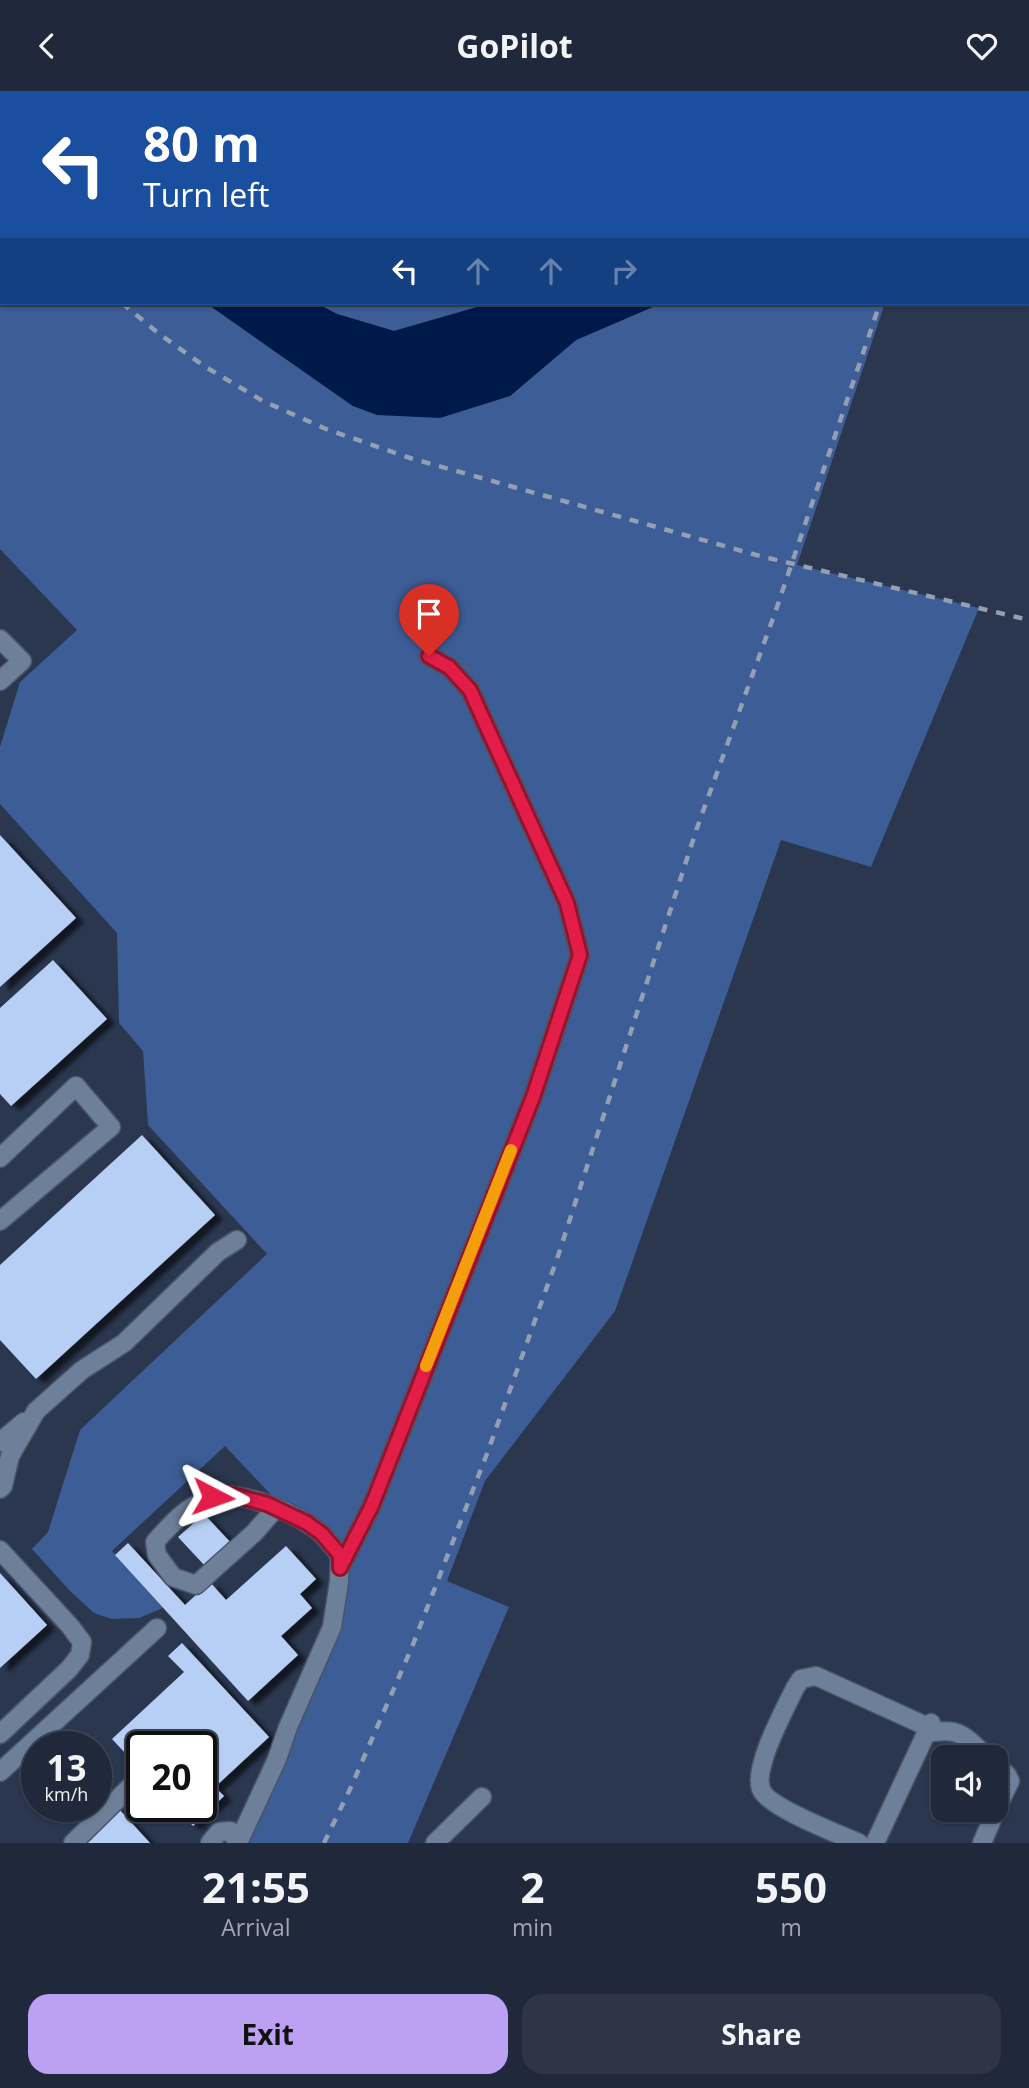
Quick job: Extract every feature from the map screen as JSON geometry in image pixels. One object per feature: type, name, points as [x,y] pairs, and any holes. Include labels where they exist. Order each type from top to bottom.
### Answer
[{"type":"street","points":[[0,639],[22,661],[0,681]]},
{"type":"street","points":[[340,1568],[372,1505],[533,1097],[580,955],[567,903],[470,690],[449,667],[429,656]]},
{"type":"street","points":[[0,1158],[76,1087],[111,1127],[0,1221]]},
{"type":"street","points":[[0,1442],[82,1370],[124,1343],[218,1252],[237,1240]]},
{"type":"street","points":[[0,1489],[10,1456],[36,1411]]},
{"type":"street","points":[[210,1843],[219,1832],[230,1831],[238,1842],[277,1759],[288,1727],[332,1627],[340,1555],[322,1534],[307,1523],[276,1508],[233,1495],[213,1497],[192,1507],[173,1522],[155,1542],[157,1555],[173,1577],[195,1585],[254,1533],[276,1508]]},
{"type":"street","points":[[0,1551],[82,1642],[80,1655],[69,1669],[0,1734]]},
{"type":"street","points":[[0,1772],[156,1628]]},
{"type":"street","points":[[859,1843],[772,1803],[761,1790],[759,1774],[764,1756],[801,1679],[816,1676],[928,1727],[960,1733],[974,1745]]},
{"type":"street","points":[[876,1843],[928,1727]]},
{"type":"street","points":[[73,1843],[126,1791]]},
{"type":"street","points":[[435,1843],[482,1797]]},
{"type":"street","points":[[982,1843],[990,1822]]},
{"type":"shaded area","points":[[0,305],[209,305],[353,406],[510,396],[576,340],[657,305],[884,305],[797,565],[979,608],[871,867],[781,840],[615,1311],[485,1481],[447,1581],[509,1607],[408,1843],[238,1843],[332,1627],[340,1568],[225,1446],[112,1551],[163,1608],[139,1618],[112,1619],[94,1613],[32,1549],[48,1532],[80,1430],[267,1254],[148,1125],[143,1051],[119,1023],[117,933],[0,804],[0,747],[20,682],[77,630],[0,549]]},
{"type":"shaded area","points":[[209,305],[320,305],[337,314],[394,331],[485,305],[657,305],[576,340],[510,396],[440,418],[377,415],[353,406]]},
{"type":"shaded area","points":[[320,305],[483,305],[394,331],[337,314]]},
{"type":"building","points":[[0,835],[76,918],[0,987]]},
{"type":"building","points":[[53,960],[107,1019],[11,1106],[0,1094],[0,1008]]},
{"type":"building","points":[[142,1135],[215,1215],[36,1379],[0,1340],[0,1265]]},
{"type":"building","points":[[204,1514],[232,1544],[206,1567],[178,1537]]},
{"type":"building","points":[[128,1543],[185,1605],[210,1582],[226,1600],[286,1546],[316,1579],[300,1594],[312,1608],[281,1636],[298,1655],[248,1701],[115,1555]]},
{"type":"building","points":[[0,1573],[47,1625],[0,1668]]},
{"type":"building","points":[[182,1643],[269,1737],[217,1785],[217,1731],[126,1731],[126,1754],[112,1739],[184,1672],[168,1656]]},
{"type":"building","points":[[217,1789],[224,1796],[217,1803]]},
{"type":"building","points":[[118,1808],[126,1817],[126,1822],[131,1822],[150,1843],[79,1843],[102,1822],[112,1822],[112,1813]]},
{"type":"railway","points":[[124,305],[204,366],[263,401],[326,429],[410,458],[760,556],[1029,620]]},
{"type":"railway","points":[[324,1843],[412,1647],[488,1451],[557,1259],[697,828],[776,610],[879,305]]},
{"type":"slow traffic","points":[[426,1366],[511,1150]]},
{"type":"route","points":[[213,1497],[233,1495],[267,1504],[307,1523],[322,1534],[340,1555],[340,1568],[372,1505],[533,1097],[580,955],[567,903],[470,690],[449,667],[429,656]]}]
